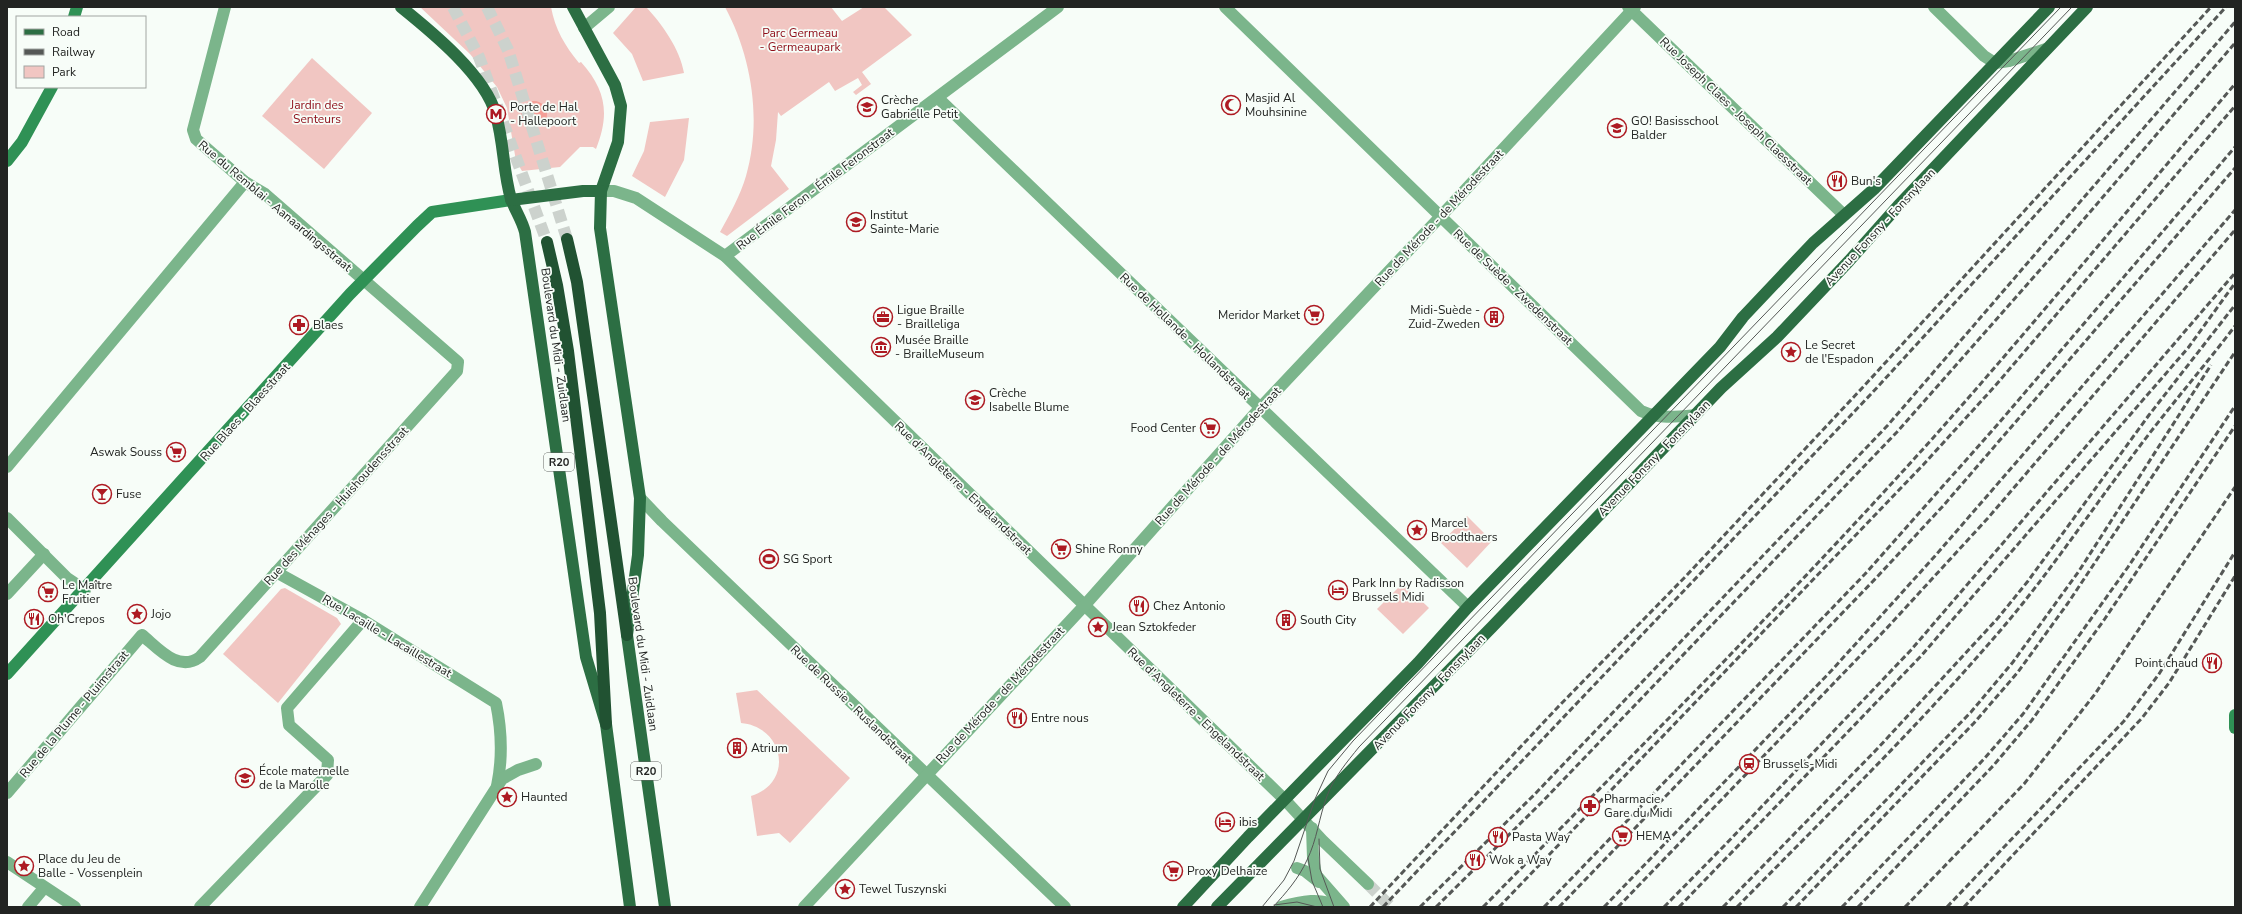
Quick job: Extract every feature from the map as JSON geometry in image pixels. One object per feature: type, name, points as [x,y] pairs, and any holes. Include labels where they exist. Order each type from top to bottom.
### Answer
[{"type":"highway","name":"Boulevard du Midi - Zuidlaan","points":[[568,239],[577,282],[627,635]]},
{"type":"highway","name":"Boulevard du Midi - Zuidlaan","points":[[548,242],[558,285],[568,351],[600,613],[606,724]]},
{"type":"main road","name":"Boulevard du Midi - Zuidlaan","points":[[401,7],[438,37],[480,84],[489,98],[500,130],[512,200],[522,220],[525,232],[586,657],[606,724],[630,907]]},
{"type":"main road","points":[[573,7],[615,85],[622,106],[618,142],[601,191],[600,228],[640,498],[638,555],[627,635]]},
{"type":"main road","points":[[1183,907],[1407,674],[1468,607],[1720,347],[1743,317],[1813,243],[1874,189],[2049,7]]},
{"type":"main road","name":"Avenue Fonsny - Fonsnylaan","points":[[1217,907],[1487,633],[1721,388],[1777,337],[1849,261],[1898,206],[2087,7]]},
{"type":"main road","points":[[512,200],[583,191],[601,191]]},
{"type":"main road","name":"Boulevard du Midi - Zuidlaan","points":[[627,635],[665,907]]},
{"type":"street","name":"Rue du Remblai - Aanaardingsstraat","points":[[225,7],[193,130],[196,139],[245,182],[265,194],[362,281],[458,362]]},
{"type":"street","points":[[584,28],[609,7]]},
{"type":"street","name":"Rue Émile Feron - Émile Feronstraat","points":[[725,256],[1058,7]]},
{"type":"street","name":"Rue de Suède - Zwedenstraat","points":[[1225,7],[1442,216],[1641,411],[1653,416]]},
{"type":"street","points":[[1934,7],[1984,56],[1995,63],[2009,61],[2046,49]]},
{"type":"street","name":"Rue de Mérode - de Mérodestraat","points":[[804,907],[1084,606],[1260,408],[1442,216],[1632,8]]},
{"type":"street","name":"Rue Joseph Claes - Joseph Claesstraat","points":[[1632,8],[1844,215]]},
{"type":"street","points":[[7,161],[22,142],[51,88]]},
{"type":"street","name":"Rue de Hollande - Hollandstraat","points":[[938,98],[1468,607]]},
{"type":"street","points":[[7,467],[245,182]]},
{"type":"street","name":"Rue d'Angleterre - Engelandstraat","points":[[601,191],[614,191],[636,198],[714,247],[725,256],[1285,800],[1312,828]]},
{"type":"street","name":"Rue Blaes - Blaesstraat","points":[[7,674],[85,590],[362,281],[432,212],[470,205],[512,200]]},
{"type":"street","name":"Rue des Ménages - Huishoudensstraat","points":[[142,635],[169,657],[182,662],[195,661],[446,385],[457,372],[458,362]]},
{"type":"street","points":[[1653,416],[1695,415]]},
{"type":"street","name":"Rue de Russie - Ruslandstraat","points":[[640,498],[662,521],[1065,907]]},
{"type":"street","points":[[7,518],[67,578],[85,590]]},
{"type":"street","points":[[7,594],[44,554]]},
{"type":"street","name":"Rue Lacaille - Lacaillestraat","points":[[276,572],[363,620],[496,703],[501,728],[502,750],[497,786]]},
{"type":"street","points":[[200,907],[327,775],[328,760],[289,724],[287,708],[363,620]]},
{"type":"street","name":"Rue de la Plume - Pluimstraat","points":[[7,793],[142,635]]},
{"type":"street","points":[[2235,715],[2235,728]]},
{"type":"street","points":[[420,907],[497,786],[509,775],[536,764]]},
{"type":"street","points":[[1312,828],[1322,840],[1368,884]]},
{"type":"street","points":[[1312,828],[1313,864],[1316,875],[1325,888]]},
{"type":"street","points":[[7,862],[44,888],[75,907]]},
{"type":"street","points":[[1297,868],[1305,871],[1344,907]]},
{"type":"street","points":[[28,907],[44,888]]},
{"type":"street","points":[[1281,907],[1319,900],[1331,902],[1340,907]]},
{"type":"green space","points":[[420,7],[551,7],[555,23],[565,44],[579,63],[581,62],[589,72],[596,82],[600,93],[604,113],[603,125],[596,149],[593,147],[580,147],[560,167],[522,171],[516,161],[507,108],[497,87],[470,54]]},
{"type":"green space","points":[[636,7],[646,7],[670,37],[679,55],[684,73],[643,81],[632,54],[613,33]]},
{"type":"green space","name":"Parc Germeau - Germeaupark","points":[[725,7],[831,7],[842,21],[864,7],[884,7],[912,35],[862,72],[871,84],[856,95],[853,92],[862,85],[858,78],[835,91],[829,82],[781,116],[778,112],[776,140],[771,166],[789,189],[727,236],[720,232],[738,198],[746,176],[751,155],[754,112],[748,68],[742,47]]},
{"type":"green space","name":"Jardin des Senteurs","points":[[312,58],[372,113],[324,169],[262,116]]},
{"type":"green space","points":[[689,118],[684,160],[665,197],[632,176],[644,151],[650,122]]},
{"type":"green space","points":[[1467,516],[1492,541],[1467,568],[1441,543]]},
{"type":"green space","points":[[1403,583],[1429,608],[1403,634],[1377,609]]},
{"type":"green space","points":[[285,588],[337,618],[341,624],[278,703],[223,654],[281,589]]},
{"type":"green space","points":[[757,690],[850,778],[790,843],[779,833],[757,836],[751,796],[765,789],[774,780],[778,768],[779,756],[775,744],[767,734],[756,727],[741,723],[736,693]]},
{"type":"shaded area","points":[[534,101],[543,105],[547,114],[543,123],[534,127],[525,123],[521,114],[525,105]]},
{"type":"tunnel","points":[[453,7],[479,57],[547,242]]},
{"type":"tunnel","points":[[487,7],[508,50],[567,239]]},
{"type":"tunnel","points":[[1368,884],[1391,907]]},
{"type":"tram line","points":[[1262,907],[1284,880],[1294,861],[1315,799],[1328,771],[1353,741],[2061,7]]},
{"type":"tram line","points":[[1273,907],[1292,885],[1304,867],[1313,845],[1324,804],[1333,782],[1359,747],[2072,7]]},
{"type":"tram line","points":[[1319,839],[1320,869],[1334,907]]},
{"type":"tram line","points":[[1308,858],[1312,881],[1323,907]]},
{"type":"tram line","points":[[1274,905],[1297,902],[1317,907]]},
{"type":"railway","points":[[1370,907],[1558,707],[1686,576],[1864,386],[2211,7]]},
{"type":"railway","points":[[1383,907],[1872,393],[2226,7]]},
{"type":"railway","points":[[1420,907],[1534,795],[1888,425],[2235,22]]},
{"type":"railway","points":[[1436,907],[1542,802],[1897,432],[2054,254],[2235,43]]},
{"type":"railway","points":[[1483,907],[1711,675],[1823,558],[1933,438],[2235,84]]},
{"type":"railway","points":[[1499,907],[1923,465],[1995,386],[2235,106]]},
{"type":"railway","points":[[1544,907],[1865,574],[1998,424],[2235,147]]},
{"type":"railway","points":[[1559,907],[1877,577],[1943,506],[2235,168]]},
{"type":"railway","points":[[1604,907],[1832,670],[1935,556],[2235,210]]},
{"type":"railway","points":[[1618,907],[1886,629],[1988,518],[2235,230]]},
{"type":"railway","points":[[1664,907],[1911,650],[2235,273]]},
{"type":"railway","points":[[1679,907],[1921,656],[2188,348],[2235,283]]},
{"type":"railway","points":[[1723,907],[1878,748],[1998,618],[2028,581],[2149,415],[2235,305]]},
{"type":"railway","points":[[1737,907],[1907,733],[2005,625],[2052,565],[2141,445],[2235,326]]},
{"type":"railway","points":[[1796,907],[1974,723],[2018,672],[2068,603],[2235,352]]},
{"type":"railway","points":[[1783,907],[1971,712],[2013,662],[2079,571],[2211,365]]},
{"type":"railway","points":[[1842,907],[1984,759],[2023,714],[2128,567],[2235,406]]},
{"type":"railway","points":[[1858,907],[1993,766],[2032,720],[2104,620],[2235,426]]},
{"type":"railway","points":[[1905,907],[2024,784],[2095,694],[2235,487]]},
{"type":"railway","points":[[1947,907],[2124,721],[2159,674],[2235,552]]},
{"type":"railway","points":[[1964,907],[2142,718],[2169,683],[2235,576]]},
{"type":"place","name":"Masjid Al Mouhsinine","points":[[1231,105]]},
{"type":"place","name":"Crèche Gabrielle Petit","points":[[867,107]]},
{"type":"place","name":"Porte de Hal - Hallepoort","points":[[496,114]]},
{"type":"place","name":"GO! Basisschool Balder","points":[[1617,128]]},
{"type":"place","name":"Bun's","points":[[1837,181]]},
{"type":"place","name":"Institut Sainte-Marie","points":[[856,222]]},
{"type":"place","name":"Meridor Market","points":[[1314,315]]},
{"type":"place","name":"Ligue Braille - Brailleliga","points":[[883,317]]},
{"type":"place","name":"Midi-Suède - Zuid-Zweden","points":[[1494,317]]},
{"type":"place","name":"Blaes","points":[[299,325]]},
{"type":"place","name":"Musée Braille - BrailleMuseum","points":[[881,347]]},
{"type":"place","name":"Le Secret de l'Espadon","points":[[1791,352]]},
{"type":"place","name":"Crèche Isabelle Blume","points":[[975,400]]},
{"type":"place","name":"Food Center","points":[[1210,428]]},
{"type":"place","name":"Aswak Souss","points":[[176,452]]},
{"type":"place","name":"Fuse","points":[[102,494]]},
{"type":"place","name":"Marcel Broodthaers","points":[[1417,530]]},
{"type":"place","name":"Shine Ronny","points":[[1061,549]]},
{"type":"place","name":"SG Sport","points":[[769,559]]},
{"type":"place","name":"Park Inn by Radisson Brussels Midi","points":[[1338,590]]},
{"type":"place","name":"Le Maître Fruitier","points":[[48,592]]},
{"type":"place","name":"Chez Antonio","points":[[1139,606]]},
{"type":"place","name":"Jojo","points":[[137,614]]},
{"type":"place","name":"Oh'Crepos","points":[[34,619]]},
{"type":"place","name":"South City","points":[[1286,620]]},
{"type":"place","name":"Jean Sztokfeder","points":[[1098,627]]},
{"type":"place","name":"Point chaud","points":[[2212,663]]},
{"type":"place","name":"Entre nous","points":[[1017,718]]},
{"type":"place","name":"Atrium","points":[[737,748]]},
{"type":"place","name":"Brussels-Midi","points":[[1749,764]]},
{"type":"place","name":"École maternelle de la Marolle","points":[[245,778]]},
{"type":"place","name":"Haunted","points":[[507,797]]},
{"type":"place","name":"Pharmacie Gare du Midi","points":[[1590,806]]},
{"type":"place","name":"ibis","points":[[1225,822]]},
{"type":"place","name":"HEMA","points":[[1622,836]]},
{"type":"place","name":"Pasta Way","points":[[1498,837]]},
{"type":"place","name":"Wok a Way","points":[[1475,860]]},
{"type":"place","name":"Place du Jeu de Balle - Vossenplein","points":[[24,866]]},
{"type":"place","name":"Proxy Delhaize","points":[[1173,871]]},
{"type":"place","name":"Tewel Tuszynski","points":[[845,889]]}]
